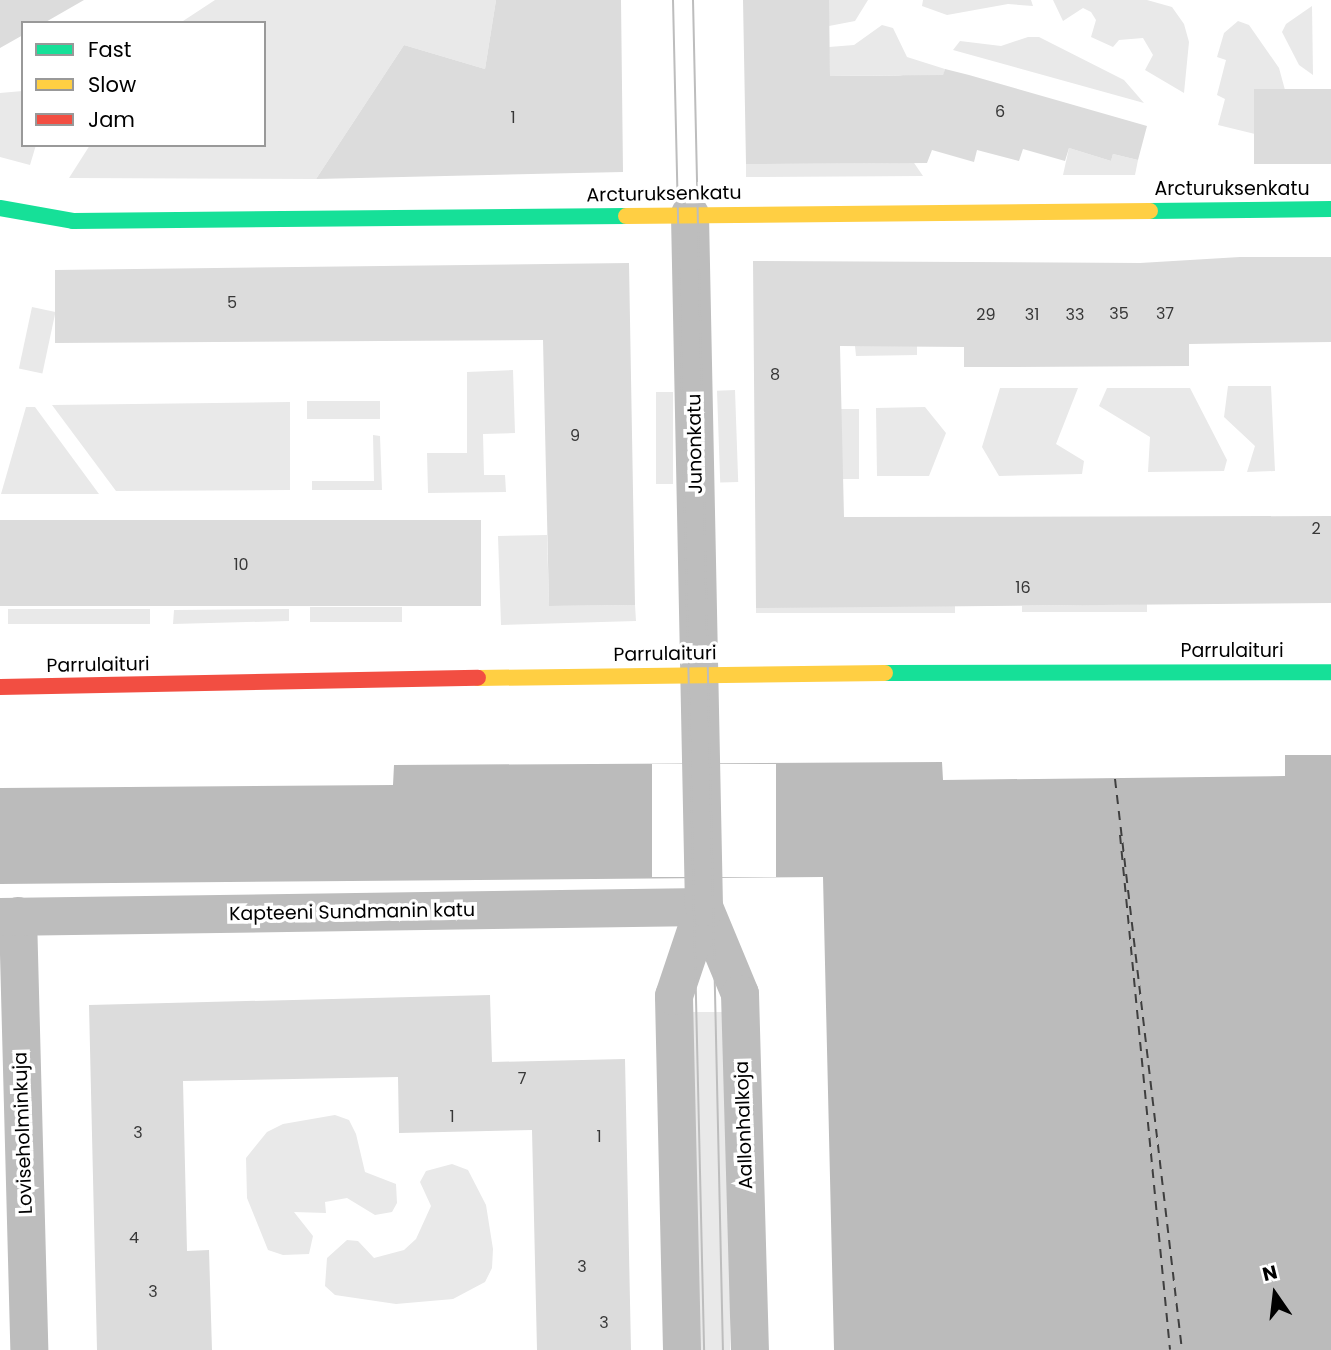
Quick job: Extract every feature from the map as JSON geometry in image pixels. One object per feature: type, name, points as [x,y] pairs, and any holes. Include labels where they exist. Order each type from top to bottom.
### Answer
[{"type":"street","name":"Arcturuksenkatu","points":[[0,208],[73,221],[1331,209]]},
{"type":"street","name":"Junonkatu","points":[[690,214],[700,674]]},
{"type":"street","name":"Parrulaituri","points":[[0,687],[700,674],[1331,672]]},
{"type":"street","name":"Aallonhalkoja","points":[[682,1350],[674,996],[704,892],[700,674]]},
{"type":"street","name":"Aallonhalkoja","points":[[704,892],[740,994],[750,1350]]},
{"type":"street","name":"Kapteeni Sundmanin katu","points":[[9,917],[704,892]]},
{"type":"street","name":"Loviseholminkuja","points":[[9,917],[29,1350]]},
{"type":"shaded area","points":[[215,0],[496,0],[485,69],[404,45],[316,179],[69,178],[89,147],[266,147],[266,21],[183,21]]},
{"type":"shaded area","points":[[829,0],[868,0],[855,21],[829,26]]},
{"type":"shaded area","points":[[923,0],[1031,0],[1033,6],[1008,4],[947,15],[922,6]]},
{"type":"shaded area","points":[[1053,0],[1147,0],[1172,7],[1184,24],[1189,42],[1184,93],[1145,70],[1153,55],[1143,38],[1119,40],[1113,47],[1091,37],[1096,20],[1091,12],[1083,8],[1063,21]]},
{"type":"shaded area","points":[[1312,6],[1313,75],[1299,65],[1282,32],[1286,24]]},
{"type":"shaded area","points":[[1238,21],[1249,25],[1279,68],[1285,90],[1255,134],[1218,125],[1225,99],[1217,95],[1226,60],[1217,57],[1224,33]]},
{"type":"shaded area","points":[[882,25],[893,28],[907,57],[945,69],[940,88],[900,75],[830,76],[829,47],[854,45]]},
{"type":"shaded area","points":[[1028,37],[1039,37],[1124,80],[1144,103],[953,50],[960,41],[1001,46]]},
{"type":"shaded area","points":[[21,91],[21,147],[35,147],[30,165],[0,157],[0,93]]},
{"type":"shaded area","points":[[1069,148],[1111,161],[1113,154],[1138,160],[1135,175],[1063,175]]},
{"type":"shaded area","points":[[910,157],[923,176],[746,177],[746,164],[902,163]]},
{"type":"shaded area","points":[[32,307],[55,312],[42,374],[19,369]]},
{"type":"shaded area","points":[[917,320],[917,355],[856,356],[855,346],[906,346]]},
{"type":"shaded area","points":[[513,370],[515,433],[483,434],[484,475],[505,475],[506,492],[428,493],[427,453],[467,453],[467,372]]},
{"type":"shaded area","points":[[1228,386],[1271,386],[1275,471],[1247,472],[1255,446],[1224,417]]},
{"type":"shaded area","points":[[1000,388],[1078,388],[1056,444],[1084,461],[1082,474],[999,476],[982,447]]},
{"type":"shaded area","points":[[1107,388],[1190,388],[1227,460],[1224,471],[1148,472],[1150,437],[1099,406]]},
{"type":"shaded area","points":[[735,390],[738,482],[720,483],[717,391]]},
{"type":"shaded area","points":[[656,392],[673,392],[673,484],[656,484]]},
{"type":"shaded area","points":[[307,401],[380,401],[380,419],[307,419]]},
{"type":"shaded area","points":[[290,402],[290,490],[116,491],[52,405]]},
{"type":"shaded area","points":[[26,407],[35,407],[99,494],[1,494]]},
{"type":"shaded area","points":[[925,407],[946,433],[929,476],[877,476],[876,408]]},
{"type":"shaded area","points":[[841,409],[859,409],[859,479],[841,479]]},
{"type":"shaded area","points":[[373,435],[380,436],[382,490],[312,490],[312,481],[374,481]]},
{"type":"shaded area","points":[[547,535],[549,606],[635,605],[636,621],[501,625],[498,536]]},
{"type":"shaded area","points":[[1147,604],[1147,612],[1022,612],[1022,606]]},
{"type":"shaded area","points":[[756,606],[955,606],[955,613],[756,613]]},
{"type":"shaded area","points":[[310,607],[402,607],[402,622],[310,622]]},
{"type":"shaded area","points":[[8,609],[150,609],[150,624],[8,624]]},
{"type":"shaded area","points":[[289,609],[289,621],[173,624],[174,610]]},
{"type":"shaded area","points":[[1285,755],[1331,755],[1331,1350],[834,1350],[823,877],[0,884],[0,788],[393,785],[394,765],[942,762],[943,780],[1285,776]]},
{"type":"shaded area","points":[[690,1012],[730,1012],[730,1350],[690,1350]]},
{"type":"shaded area","points":[[335,1115],[349,1120],[356,1134],[365,1172],[396,1184],[397,1203],[392,1212],[375,1215],[347,1198],[325,1202],[326,1213],[294,1212],[313,1236],[309,1254],[283,1255],[268,1250],[247,1198],[246,1158],[267,1132],[283,1124]]},
{"type":"shaded area","points":[[452,1164],[468,1170],[486,1205],[493,1249],[492,1268],[485,1282],[453,1299],[396,1304],[335,1295],[325,1286],[327,1258],[347,1240],[358,1241],[374,1258],[404,1250],[416,1239],[431,1206],[420,1182],[426,1171]]},
{"type":"pier","points":[[652,764],[776,764],[776,877],[652,877]]},
{"type":"building","points":[[0,0],[84,0],[47,21],[21,21],[21,36],[0,48]]},
{"type":"building","points":[[496,0],[621,0],[623,172],[316,179],[404,45],[485,69]]},
{"type":"building","points":[[743,0],[829,0],[830,76],[943,75],[945,69],[969,75],[1147,126],[1138,160],[1113,154],[1111,161],[1069,148],[1065,161],[1023,149],[1019,161],[977,150],[974,162],[932,150],[927,163],[746,164]]},
{"type":"building","points":[[1254,89],[1331,89],[1331,164],[1254,164]]},
{"type":"building","points":[[1240,257],[1331,257],[1331,342],[1189,344],[1189,366],[964,367],[964,347],[840,346],[844,517],[1331,516],[1331,603],[756,608],[753,261],[1140,263]]},
{"type":"building","points":[[629,263],[635,605],[549,606],[543,340],[55,343],[55,270]]},
{"type":"building","points":[[0,520],[481,520],[481,606],[0,606]]},
{"type":"building","points":[[490,995],[492,1062],[625,1059],[631,1350],[537,1350],[532,1130],[399,1133],[398,1077],[183,1081],[187,1251],[209,1250],[212,1350],[97,1350],[89,1005]]},
{"type":"ferry route","points":[[1115,779],[1182,1350]]},
{"type":"ferry route","points":[[1120,835],[1170,1350]]},
{"type":"tram line","points":[[673,0],[704,1350]]},
{"type":"tram line","points":[[693,0],[723,1350]]},
{"type":"traffic: fast","points":[[0,208],[73,221],[626,216]]},
{"type":"traffic: fast","points":[[1150,211],[1331,209]]},
{"type":"traffic: fast","points":[[885,673],[1331,672]]},
{"type":"traffic: slow","points":[[626,216],[1150,211]]},
{"type":"traffic: slow","points":[[478,678],[885,673]]},
{"type":"traffic: jam","points":[[0,687],[478,678]]}]
